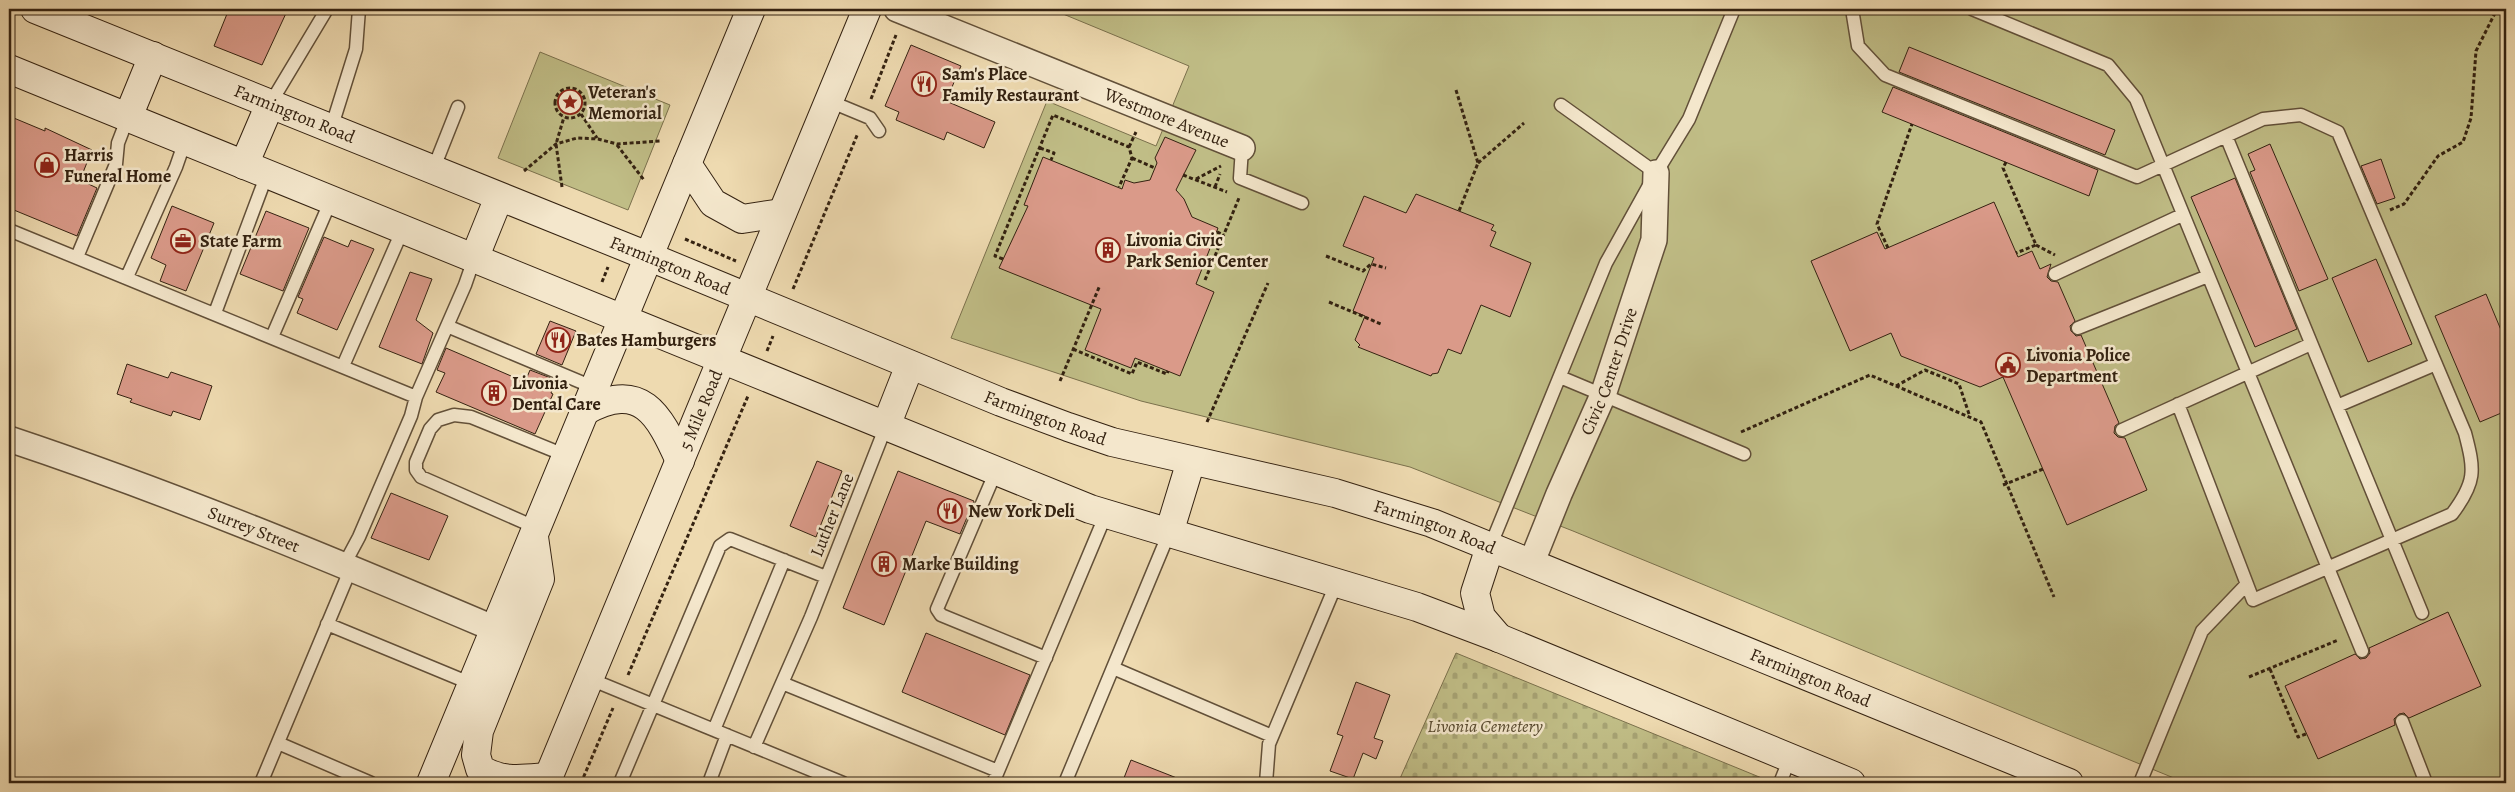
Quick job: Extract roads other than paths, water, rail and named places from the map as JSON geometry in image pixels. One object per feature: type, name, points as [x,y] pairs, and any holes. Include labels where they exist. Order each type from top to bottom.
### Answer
[{"type":"main road","name":"Farmington Road","points":[[35,9],[74,16],[153,56],[650,257],[910,365],[1068,427],[1112,442],[1377,504],[1432,523],[2069,783]]},
{"type":"main road","points":[[431,783],[751,9]]},
{"type":"main road","name":"5 Mile Road","points":[[547,780],[867,9]]},
{"type":"main road","points":[[128,117],[153,56]]},
{"type":"main road","points":[[9,69],[996,471],[1106,514],[1417,607],[1499,638],[1851,783]]},
{"type":"main road","points":[[256,170],[270,104]]},
{"type":"main road","points":[[688,164],[713,203],[742,219],[782,213]]},
{"type":"main road","points":[[474,259],[499,197]]},
{"type":"main road","points":[[886,426],[910,365]]},
{"type":"main road","points":[[590,399],[622,398],[640,403],[656,415],[680,461]]},
{"type":"main road","points":[[1169,534],[1191,461]]},
{"type":"main road","points":[[536,532],[540,578],[479,731],[476,755],[480,769],[494,778],[547,780]]},
{"type":"main road","points":[[1490,547],[1475,593],[1481,617],[1499,638]]},
{"type":"street","name":"Westmore Avenue","points":[[897,9],[1242,148]]},
{"type":"street","name":"Civic Center Drive","points":[[1531,564],[1559,494],[1603,395],[1654,240],[1656,173]]},
{"type":"street","name":"Surrey Street","points":[[9,439],[92,467],[347,566],[495,629]]},
{"type":"lane","points":[[270,104],[327,9]]},
{"type":"lane","points":[[330,128],[356,50],[358,9]]},
{"type":"lane","name":"Civic Center Drive","points":[[1490,547],[1606,263],[1656,173],[1689,119],[1734,9]]},
{"type":"lane","points":[[1852,9],[1858,46],[1885,75],[2137,177],[2263,119],[2301,115],[2338,132],[2465,433],[2474,466],[2467,494],[2452,514],[2253,600],[2178,404]]},
{"type":"lane","points":[[1972,9],[2108,65],[2136,99],[2362,651]]},
{"type":"lane","points":[[829,101],[870,118],[879,131]]},
{"type":"lane","points":[[1561,105],[1656,173]]},
{"type":"lane","points":[[433,170],[458,107]]},
{"type":"lane","points":[[77,257],[116,164],[118,143],[128,117]]},
{"type":"lane","points":[[2226,136],[2422,613]]},
{"type":"lane","points":[[127,277],[176,167],[185,140]]},
{"type":"lane","points":[[1242,148],[1240,178],[1302,203]]},
{"type":"lane","points":[[214,313],[256,170]]},
{"type":"lane","points":[[272,337],[331,200]]},
{"type":"lane","points":[[2055,274],[2182,215]]},
{"type":"lane","points":[[343,366],[403,229]]},
{"type":"lane","points":[[9,230],[416,397]]},
{"type":"lane","points":[[260,783],[328,624],[359,536],[411,416],[416,397],[474,259]]},
{"type":"lane","points":[[2078,328],[2208,276]]},
{"type":"lane","points":[[447,326],[590,399]]},
{"type":"lane","points":[[2122,430],[2311,344]]},
{"type":"lane","points":[[2337,406],[2436,364]]},
{"type":"lane","points":[[1560,377],[1744,454]]},
{"type":"lane","points":[[536,532],[421,477],[416,470],[416,462],[430,429],[438,420],[454,415],[471,417],[567,456]]},
{"type":"lane","name":"Luther Lane","points":[[754,746],[811,617],[886,426]]},
{"type":"lane","points":[[996,471],[937,609],[941,615],[1046,658]]},
{"type":"lane","points":[[782,683],[996,777],[1106,514]]},
{"type":"lane","points":[[1065,783],[1169,534]]},
{"type":"lane","points":[[620,783],[720,546],[730,540],[826,577]]},
{"type":"lane","points":[[714,730],[784,560]]},
{"type":"lane","points":[[1266,783],[1269,744],[1337,582]]},
{"type":"lane","points":[[2140,783],[2202,631],[2247,584]]},
{"type":"lane","points":[[328,624],[472,684]]},
{"type":"lane","points":[[1113,668],[1272,736]]},
{"type":"lane","points":[[590,679],[843,783]]},
{"type":"lane","points":[[2402,722],[2426,783]]},
{"type":"lane","points":[[708,783],[727,735]]},
{"type":"lane","points":[[278,743],[371,783]]},
{"type":"lane","points":[[1780,783],[1790,758]]},
{"type":"place","name":"Sam's Place Family Restaurant","points":[[924,84]]},
{"type":"place","name":"Veteran's Memorial","points":[[570,102]]},
{"type":"place","name":"Harris Funeral Home","points":[[47,165]]},
{"type":"place","name":"State Farm","points":[[183,241]]},
{"type":"place","name":"Livonia Civic Park Senior Center","points":[[1108,250]]},
{"type":"place","name":"Bates Hamburgers","points":[[558,340]]},
{"type":"place","name":"Livonia Police Department","points":[[2008,365]]},
{"type":"place","name":"Livonia Dental Care","points":[[494,393]]},
{"type":"place","name":"New York Deli","points":[[950,511]]},
{"type":"place","name":"Marke Building","points":[[884,564]]},
{"type":"park label","name":"Livonia Cemetery","points":[[1485,726]]}]
